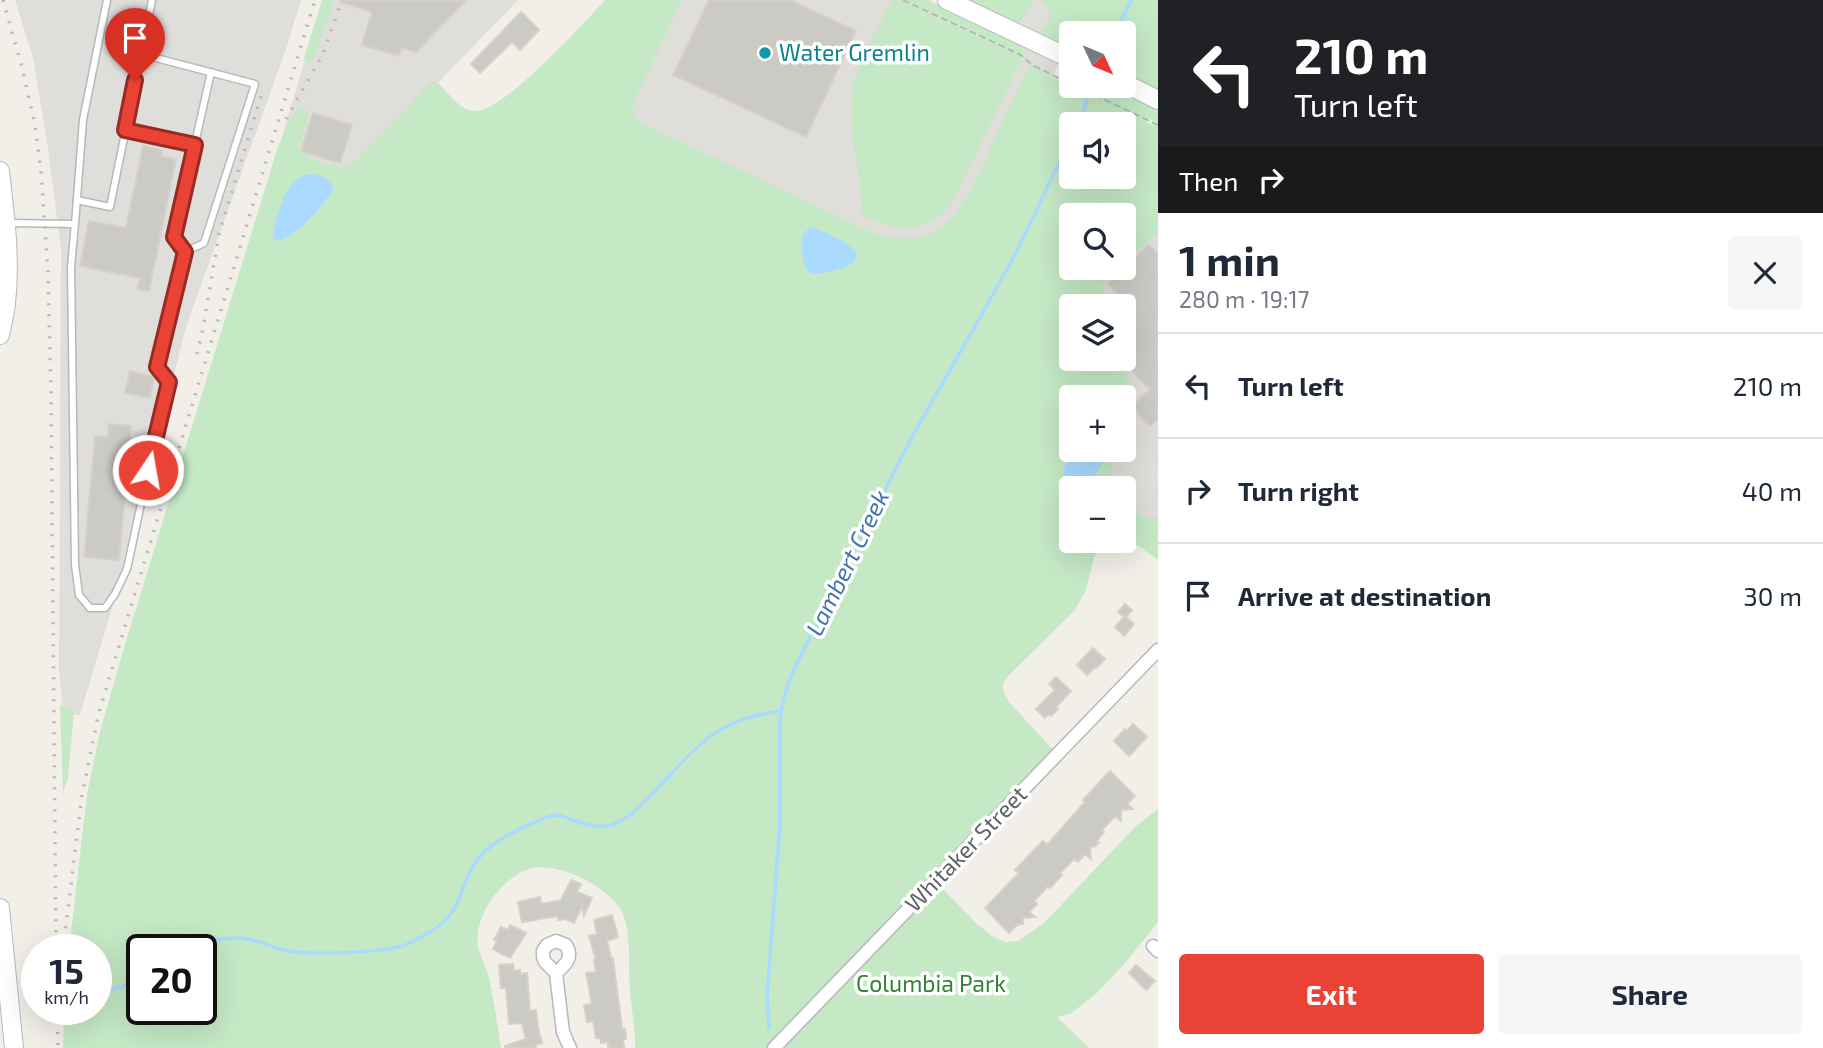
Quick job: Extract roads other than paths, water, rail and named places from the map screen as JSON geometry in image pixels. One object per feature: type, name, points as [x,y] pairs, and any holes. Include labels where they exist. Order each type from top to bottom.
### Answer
[{"type":"street","points":[[947,0],[1059,53]]},
{"type":"street","points":[[1136,89],[1158,100]]},
{"type":"street","points":[[0,171],[6,223],[6,302],[0,335]]},
{"type":"street","name":"Whitaker Street","points":[[774,1048],[1158,650]]},
{"type":"street","points":[[0,908],[14,1048]]},
{"type":"street","points":[[556,973],[564,1032],[570,1048]]},
{"type":"lane","points":[[107,0],[83,120],[71,267],[75,565],[79,595],[89,608],[105,608],[127,569],[169,382],[157,367],[185,252],[174,237],[211,72]]},
{"type":"lane","points":[[77,200],[110,207],[152,0]]},
{"type":"lane","points":[[141,54],[255,84],[204,243],[185,252]]},
{"type":"lane","points":[[125,130],[195,145]]},
{"type":"lane","points":[[6,223],[75,223]]},
{"type":"water","points":[[311,174],[325,178],[331,183],[333,190],[300,228],[277,241],[273,237],[273,231],[289,188],[302,176]]},
{"type":"water","points":[[810,228],[849,245],[857,253],[853,263],[839,269],[811,273],[804,261],[802,250],[803,236]]},
{"type":"water","points":[[1066,462],[1104,462],[1094,476],[1063,476]]},
{"type":"waterway","name":"Lambert Creek","points":[[1121,21],[1132,0]]},
{"type":"waterway","name":"Lambert Creek","points":[[1083,112],[1087,98]]},
{"type":"waterway","name":"Lambert Creek","points":[[769,1028],[767,996],[780,824],[780,720],[788,685],[912,437],[1013,259],[1059,163]]},
{"type":"waterway","points":[[217,940],[241,938],[287,951],[313,953],[367,951],[408,944],[434,930],[450,915],[477,860],[497,842],[544,818],[558,815],[596,826],[619,822],[638,808],[709,737],[740,720],[781,711]]},
{"type":"waterway","points":[[112,989],[126,983]]},
{"type":"railway","points":[[3,0],[35,125],[48,271],[56,934]]},
{"type":"railway","points":[[65,934],[82,795],[99,712],[315,0]]},
{"type":"railway","points":[[286,119],[323,54],[342,0]]},
{"type":"railway","points":[[197,354],[219,234],[262,93]]},
{"type":"railway","points":[[57,1025],[58,1048]]},
{"type":"place","name":"Water Gremlin","points":[[765,53]]},
{"type":"park label","name":"Columbia Park","points":[[931,984]]}]
